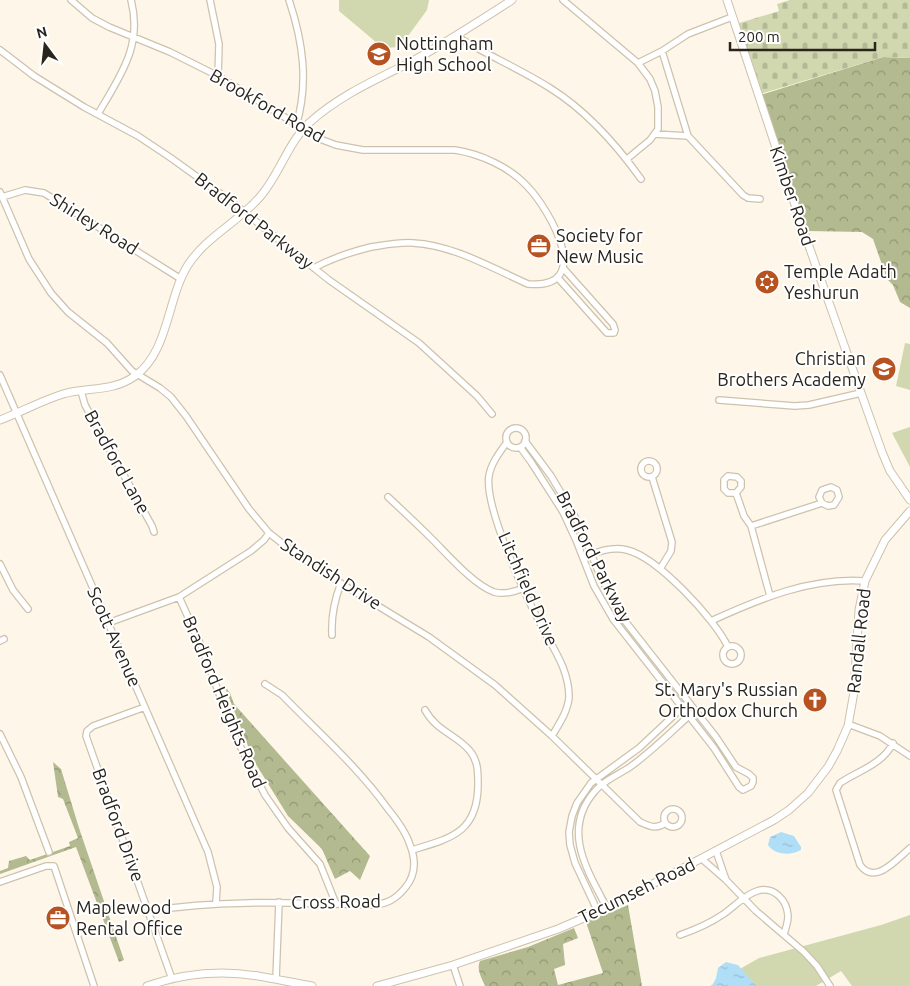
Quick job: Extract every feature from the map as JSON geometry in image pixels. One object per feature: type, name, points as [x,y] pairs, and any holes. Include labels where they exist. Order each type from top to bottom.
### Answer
[{"type":"street","name":"Brookford Road","points":[[71,0],[92,18],[134,38],[170,52],[218,76],[320,140],[354,148],[455,150],[494,162],[519,178],[538,199],[558,233],[563,253],[564,269]]},
{"type":"street","points":[[98,114],[130,56],[135,22],[132,0]]},
{"type":"street","points":[[210,0],[219,44],[218,76]]},
{"type":"street","points":[[289,0],[299,33],[304,72],[301,106],[296,126]]},
{"type":"street","points":[[0,420],[64,394],[119,385],[138,374],[150,360],[159,344],[176,288],[198,250],[244,213],[266,189],[303,130],[333,103],[355,89],[456,36],[512,0]]},
{"type":"street","points":[[563,0],[638,63],[650,79],[655,91],[659,118],[658,129],[650,140],[627,159]]},
{"type":"street","name":"Kimber Road","points":[[726,0],[861,394],[890,471],[910,500]]},
{"type":"street","points":[[638,63],[662,51],[688,34],[732,17]]},
{"type":"street","points":[[456,36],[539,81],[559,94],[590,118],[627,159],[641,179]]},
{"type":"street","name":"Bradford Parkway","points":[[0,50],[34,76],[138,136],[172,158],[329,280],[420,344],[477,396],[492,414]]},
{"type":"street","points":[[662,51],[688,136],[743,195],[760,200]]},
{"type":"street","points":[[655,134],[688,136]]},
{"type":"street","name":"Shirley Road","points":[[1,194],[26,190],[44,193],[180,279]]},
{"type":"street","name":"Standish Drive","points":[[1,194],[29,259],[51,293],[68,312],[107,343],[132,370],[171,397],[253,515],[269,533],[292,552],[429,637],[495,685],[552,736],[640,822],[656,827],[665,823]]},
{"type":"street","points":[[314,268],[336,257],[354,251],[385,245],[414,243],[439,247],[470,257],[528,284],[537,285],[558,278],[564,269],[613,324],[614,334],[607,334],[558,278]]},
{"type":"street","name":"Scott Avenue","points":[[0,375],[208,852],[217,887],[216,903]]},
{"type":"street","name":"Bradford Lane","points":[[81,391],[85,405],[154,532]]},
{"type":"street","points":[[719,400],[795,406],[809,405],[861,394]]},
{"type":"street","name":"Bradford Parkway","points":[[507,442],[508,432],[515,429],[524,433],[525,441],[551,476],[573,513],[604,586],[625,621],[716,737],[736,767],[749,774],[752,778],[751,786],[743,790],[740,789],[714,748],[613,619],[594,586],[563,512],[520,447]]},
{"type":"street","points":[[507,442],[511,447],[520,447],[525,441]]},
{"type":"street","name":"Litchfield Drive","points":[[507,442],[492,468],[489,476],[489,488],[492,504],[524,588],[534,611],[562,662],[568,683],[569,699],[562,719],[552,736]]},
{"type":"street","points":[[652,477],[672,542],[671,551],[660,569]]},
{"type":"street","points":[[736,494],[744,516],[751,526],[770,596]]},
{"type":"street","points":[[388,497],[455,563],[483,585],[501,594],[524,588]]},
{"type":"street","points":[[751,526],[822,503]]},
{"type":"street","name":"Randall Road","points":[[848,724],[854,692],[860,610],[865,581],[885,540],[910,511]]},
{"type":"street","points":[[108,623],[179,597],[251,551],[269,533]]},
{"type":"street","points":[[583,558],[591,554],[617,548],[645,557],[683,589],[711,621],[728,647]]},
{"type":"street","points":[[0,564],[8,583],[28,608]]},
{"type":"street","points":[[711,621],[770,596],[816,584],[846,580],[865,581]]},
{"type":"street","points":[[332,635],[332,608],[341,583]]},
{"type":"street","name":"Bradford Heights Road","points":[[179,597],[202,648],[235,736],[265,795],[288,828],[320,864],[336,904]]},
{"type":"street","name":"Cross Road","points":[[149,911],[216,903],[279,902],[372,905],[394,899],[408,884],[415,867],[412,850],[398,822],[369,784],[282,695],[266,684]]},
{"type":"street","points":[[598,912],[575,863],[570,845],[569,832],[577,803],[590,783],[639,748],[689,702]]},
{"type":"street","name":"Bradford Drive","points":[[145,707],[92,726],[87,731],[86,736],[172,979]]},
{"type":"street","points":[[412,850],[450,837],[462,830],[475,811],[478,789],[478,770],[470,752],[431,720],[425,710]]},
{"type":"street","points":[[607,908],[587,868],[578,839],[580,818],[586,803],[602,784],[631,767],[695,710]]},
{"type":"street","points":[[848,724],[865,729],[893,743],[910,756]]},
{"type":"street","name":"Tecumseh Road","points":[[377,986],[453,965],[528,941],[598,912],[774,820],[790,810],[808,793],[838,751],[848,724]]},
{"type":"street","points":[[0,734],[2,745],[21,777],[49,852]]},
{"type":"street","points":[[893,743],[889,751],[882,758],[840,783],[836,790],[860,865],[863,869],[870,873],[883,870],[910,848]]},
{"type":"street","points":[[716,851],[726,880]]},
{"type":"street","points":[[702,859],[817,966],[830,986]]},
{"type":"street","points":[[0,882],[46,866],[54,866],[94,986]]},
{"type":"street","points":[[680,935],[723,915],[758,890],[768,890],[777,894],[784,902],[787,909],[787,925],[784,934]]},
{"type":"street","points":[[276,979],[279,902]]},
{"type":"street","points":[[453,965],[460,986]]},
{"type":"street","points":[[147,986],[172,979],[207,974],[231,974],[276,979],[312,986]]},
{"type":"green space","points":[[339,0],[429,0],[427,10],[400,47],[383,48],[339,11]]},
{"type":"green space","points":[[790,0],[910,0],[910,58],[883,57],[757,95],[736,24],[779,11],[777,4]]},
{"type":"green space","points":[[883,57],[910,58],[910,308],[900,302],[893,285],[887,279],[873,239],[862,232],[807,231],[760,95]]},
{"type":"green space","points":[[905,343],[910,344],[910,390],[896,386]]},
{"type":"green space","points":[[910,427],[910,467],[892,433]]},
{"type":"green space","points":[[224,685],[230,693],[234,704],[370,856],[360,880],[350,871],[335,879],[322,849],[288,816],[254,761]]},
{"type":"green space","points":[[53,762],[61,769],[124,960],[119,962],[76,847],[0,874],[0,871],[8,868],[9,861],[26,856],[30,860],[70,846],[69,842],[78,838],[63,799],[58,797]]},
{"type":"green space","points":[[628,905],[642,986],[485,986],[479,971],[480,961],[528,947],[574,928],[578,938],[563,944],[565,965],[554,969],[558,985],[603,973],[586,922]]},
{"type":"green space","points":[[910,915],[910,986],[852,986],[841,971],[816,986],[710,986],[759,958],[881,925]]},
{"type":"water","points":[[781,832],[794,836],[801,850],[783,854],[774,851],[768,845],[770,837]]},
{"type":"water","points":[[726,962],[738,965],[756,986],[712,986],[718,968]]},
{"type":"place","name":"Nottingham High School","points":[[379,54]]},
{"type":"place","name":"Society for New Music","points":[[539,246]]},
{"type":"place","name":"Temple Adath Yeshurun","points":[[767,282]]},
{"type":"place","name":"Christian Brothers Academy","points":[[884,369]]},
{"type":"place","name":"St. Mary's Russian Orthodox Church","points":[[815,700]]},
{"type":"place","name":"Maplewood Rental Office","points":[[58,918]]}]
